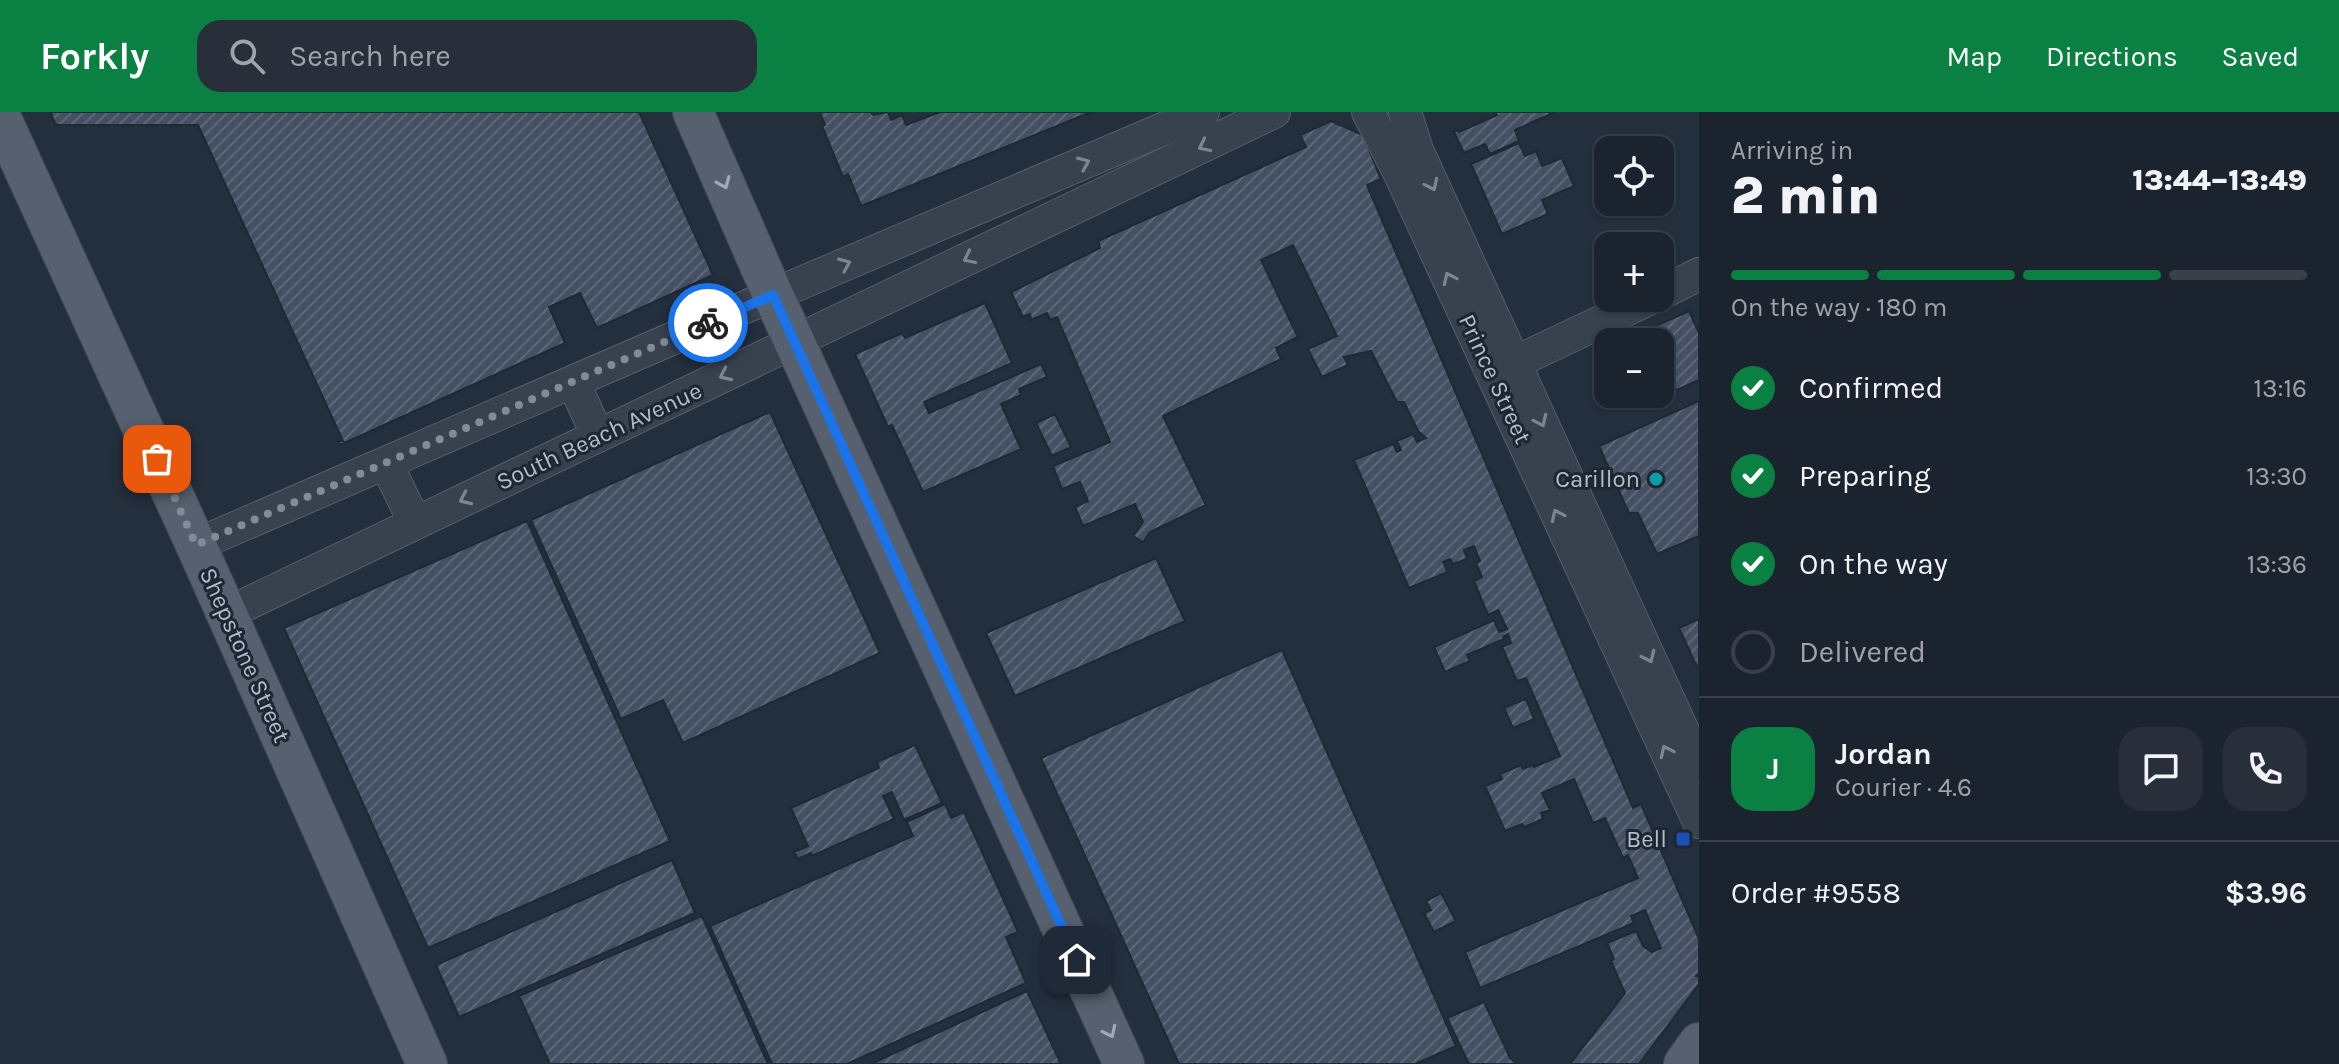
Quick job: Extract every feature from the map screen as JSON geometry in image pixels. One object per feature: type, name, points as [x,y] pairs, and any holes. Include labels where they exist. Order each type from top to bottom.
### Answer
[{"type":"main road","points":[[693,112],[773,295],[1124,1064]]},
{"type":"main road","name":"Shepstone Street","points":[[0,116],[196,545],[427,1064]]},
{"type":"main road","points":[[1684,1064],[1699,1043]]},
{"type":"street","points":[[196,545],[1203,112]]},
{"type":"street","name":"South Beach Avenue","points":[[226,614],[1274,112]]},
{"type":"street","name":"Prince Street","points":[[1368,112],[1400,174],[1699,822]]},
{"type":"street","name":"Prince Street","points":[[1405,112],[1417,150],[1699,766]]},
{"type":"street","points":[[1674,287],[1699,274]]},
{"type":"street","points":[[1514,363],[1621,312]]},
{"type":"street","points":[[573,382],[598,436]]},
{"type":"street","points":[[386,463],[415,523]]},
{"type":"building","points":[[50,112],[639,112],[713,275],[597,328],[580,293],[549,307],[565,343],[340,445],[338,441],[343,441],[198,125],[56,125]]},
{"type":"building","points":[[820,112],[871,112],[873,115],[888,112],[891,120],[902,115],[906,125],[940,112],[1091,112],[861,206],[848,174],[843,177],[822,126],[825,125]]},
{"type":"building","points":[[1495,112],[1555,112],[1515,130],[1519,141],[1490,154],[1485,144],[1464,153],[1454,132],[1497,115]]},
{"type":"building","points":[[1331,121],[1363,135],[1381,179],[1367,185],[1633,808],[1641,804],[1699,939],[1699,973],[1696,976],[1699,977],[1699,984],[1639,1064],[1570,1064],[1625,993],[1607,943],[1636,931],[1643,946],[1652,952],[1661,948],[1645,910],[1631,916],[1634,923],[1480,988],[1465,952],[1638,878],[1628,855],[1623,858],[1605,818],[1593,823],[1574,779],[1542,793],[1550,810],[1541,813],[1543,819],[1505,831],[1485,786],[1502,779],[1500,774],[1521,765],[1523,769],[1534,767],[1560,756],[1526,678],[1517,681],[1502,647],[1511,643],[1508,634],[1504,639],[1467,655],[1470,661],[1445,672],[1434,647],[1494,620],[1499,632],[1507,629],[1498,610],[1488,615],[1474,581],[1482,577],[1474,546],[1464,550],[1467,559],[1453,564],[1450,559],[1443,562],[1448,572],[1409,588],[1354,460],[1393,444],[1397,452],[1401,450],[1397,441],[1413,434],[1417,442],[1426,438],[1418,431],[1404,402],[1397,402],[1371,351],[1344,357],[1348,365],[1322,377],[1308,349],[1337,336],[1293,245],[1261,260],[1298,337],[1276,348],[1281,359],[1163,416],[1206,505],[1150,532],[1143,542],[1133,536],[1143,522],[1135,504],[1083,526],[1075,507],[1088,501],[1080,482],[1062,489],[1053,466],[1110,442],[1057,317],[1050,320],[1047,313],[1031,320],[1030,314],[1023,317],[1011,292],[1100,248],[1098,241],[1306,147],[1300,135]]},
{"type":"building","points":[[1519,143],[1525,156],[1536,151],[1542,166],[1562,158],[1574,186],[1542,200],[1548,214],[1502,234],[1471,164]]},
{"type":"building","points":[[985,303],[1012,363],[924,402],[929,413],[1041,364],[1047,377],[1019,389],[1021,395],[1001,404],[1021,449],[923,492],[892,425],[888,427],[855,354],[902,333],[905,338]]},
{"type":"building","points":[[1689,311],[1699,333],[1699,380],[1674,391],[1674,328],[1651,328]]},
{"type":"building","name":"Carillon","points":[[1699,401],[1699,536],[1657,554],[1638,513],[1629,513],[1599,446]]},
{"type":"building","points":[[770,412],[880,653],[683,743],[663,700],[621,719],[531,520]]},
{"type":"building","points":[[1055,414],[1071,447],[1052,456],[1036,423]]},
{"type":"building","points":[[527,521],[670,841],[428,948],[284,628]]},
{"type":"building","points":[[1156,558],[1185,621],[1015,696],[986,633]]},
{"type":"building","points":[[1699,619],[1699,666],[1697,667],[1679,628]]},
{"type":"building","points":[[1282,650],[1456,1046],[1415,1064],[1179,1064],[1041,758]]},
{"type":"building","points":[[1526,699],[1534,719],[1513,728],[1504,708]]},
{"type":"building","points":[[915,745],[942,803],[904,820],[892,792],[883,796],[894,819],[812,856],[811,853],[798,859],[794,852],[808,846],[791,808],[879,768],[877,762]]},
{"type":"building","points":[[945,804],[951,818],[964,812],[1018,932],[1006,937],[1026,983],[847,1064],[772,1064],[710,926],[913,836],[907,822]]},
{"type":"building","points":[[672,860],[695,913],[459,1017],[436,965]]},
{"type":"building","points":[[1441,893],[1456,921],[1434,932],[1424,913],[1431,910],[1426,901]]},
{"type":"building","points":[[702,916],[768,1064],[550,1064],[519,996]]},
{"type":"building","points":[[1027,991],[1061,1064],[871,1064]]},
{"type":"building","points":[[1484,1002],[1510,1058],[1517,1064],[1469,1064],[1447,1018]]},
{"type":"way so far","points":[[157,459],[196,545],[708,323]]},
{"type":"place","name":"Carillon","points":[[1656,479]]},
{"type":"place","name":"Bell","points":[[1683,839]]},
{"type":"route","points":[[708,323],[773,295],[1077,960]]}]
